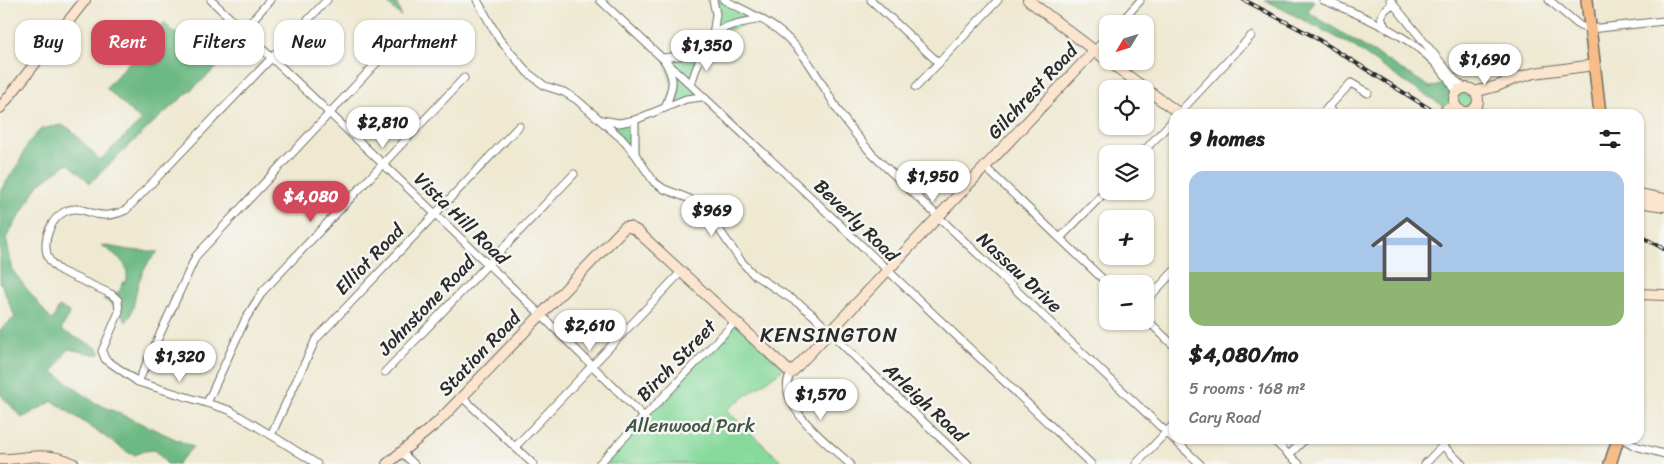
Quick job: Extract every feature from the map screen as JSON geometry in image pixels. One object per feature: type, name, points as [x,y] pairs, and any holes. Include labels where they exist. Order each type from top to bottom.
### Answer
[{"type":"main road","points":[[1587,0],[1599,109]]},
{"type":"main road","points":[[1610,464],[1616,444]]},
{"type":"street","points":[[0,108],[85,0]]},
{"type":"street","points":[[253,20],[270,0]]},
{"type":"street","points":[[317,464],[229,410],[138,382],[107,360],[102,352],[120,312],[118,300],[111,294],[61,271],[50,261],[46,242],[53,222],[62,214],[72,210],[86,210],[104,216],[126,210],[327,0]]},
{"type":"street","name":"Arleigh Road","points":[[477,0],[499,39],[528,73],[545,86],[577,100],[602,120],[635,154],[654,182],[664,189],[690,199],[707,212],[741,261],[753,274],[801,305],[968,464]]},
{"type":"street","name":"Beverly Road","points":[[600,0],[1092,464]]},
{"type":"street","points":[[691,84],[702,53],[712,35],[716,14],[713,0]]},
{"type":"street","name":"Nassau Drive","points":[[724,0],[762,18],[779,31],[811,66],[840,114],[872,154],[1169,435]]},
{"type":"street","points":[[870,0],[939,63]]},
{"type":"street","points":[[916,88],[998,0]]},
{"type":"street","points":[[1028,0],[1099,55]]},
{"type":"street","points":[[1323,0],[1378,19],[1385,27],[1411,42],[1449,80],[1463,106]]},
{"type":"street","points":[[1549,0],[1580,26],[1590,29],[1664,21]]},
{"type":"street","points":[[1127,15],[1140,1]]},
{"type":"street","name":"Vista Hill Road","points":[[215,2],[232,20]]},
{"type":"street","points":[[1378,19],[1392,2],[1455,80],[1463,106]]},
{"type":"street","points":[[712,35],[740,23],[762,18]]},
{"type":"street","points":[[1184,109],[1252,36]]},
{"type":"street","points":[[1094,51],[1099,46]]},
{"type":"street","name":"Vista Hill Road","points":[[264,51],[540,314],[644,417]]},
{"type":"street","name":"Gilchrest Road","points":[[791,373],[1094,51]]},
{"type":"street","points":[[665,108],[673,87],[672,73],[663,58],[702,53]]},
{"type":"street","points":[[138,382],[196,256],[375,65]]},
{"type":"street","points":[[1463,106],[1514,78],[1534,73],[1594,66]]},
{"type":"street","points":[[1120,70],[1172,109]]},
{"type":"street","points":[[206,402],[246,318],[263,291],[464,78]]},
{"type":"street","points":[[1328,107],[1351,83],[1368,93]]},
{"type":"street","points":[[602,120],[619,123],[636,120],[686,99],[702,97]]},
{"type":"street","points":[[635,154],[636,120]]},
{"type":"street","points":[[1149,145],[1169,124]]},
{"type":"street","name":"Elliot Road","points":[[271,435],[316,339],[518,126]]},
{"type":"street","points":[[985,167],[1099,275]]},
{"type":"street","name":"Johnstone Road","points":[[384,372],[574,174]]},
{"type":"street","points":[[1644,195],[1664,199]]},
{"type":"street","points":[[1060,238],[1099,198]]},
{"type":"street","points":[[1644,203],[1664,206]]},
{"type":"street","name":"Station Road","points":[[387,464],[438,422],[625,227],[630,227],[637,231],[791,373]]},
{"type":"street","points":[[515,447],[681,272]]},
{"type":"street","points":[[1154,293],[1169,277]]},
{"type":"street","points":[[1644,294],[1664,295]]},
{"type":"street","name":"Birch Street","points":[[600,464],[735,322]]},
{"type":"street","points":[[1154,327],[1169,341]]},
{"type":"street","points":[[791,373],[787,380],[786,389],[793,407],[850,464]]},
{"type":"street","points":[[462,397],[532,464]]},
{"type":"street","points":[[1136,464],[1169,429]]},
{"type":"street","name":"Nassau Drive","points":[[1179,444],[1200,464]]},
{"type":"street","points":[[1277,444],[1299,464]]},
{"type":"street","points":[[1289,455],[1300,444]]},
{"type":"street","points":[[1632,444],[1664,454]]},
{"type":"street","points":[[1425,464],[1442,446],[1462,464]]},
{"type":"street","points":[[402,453],[414,464]]},
{"type":"street","points":[[0,459],[19,461],[47,456],[60,458],[74,464]]},
{"type":"green space","points":[[384,0],[395,0],[401,16]]},
{"type":"green space","points":[[713,0],[724,0],[762,19],[713,35]]},
{"type":"green space","points":[[1265,0],[1314,0],[1308,12],[1430,87],[1438,86],[1449,80],[1453,95],[1452,102],[1447,108],[1406,83],[1353,46]]},
{"type":"green space","points":[[165,24],[175,33],[175,65],[220,65],[154,122],[90,183],[68,163],[39,184],[6,238],[13,271],[52,321],[59,307],[70,312],[61,330],[97,348],[101,353],[98,355],[68,349],[53,372],[94,402],[193,447],[179,464],[167,464],[155,450],[144,451],[135,455],[129,453],[53,401],[22,418],[0,394],[0,330],[15,317],[0,281],[0,191],[19,163],[28,143],[41,129],[61,125],[70,129],[100,160],[141,121],[106,88],[127,65],[165,65]]},
{"type":"green space","points":[[702,53],[691,84],[702,97],[665,108],[673,87],[663,58]]},
{"type":"green space","points":[[1462,89],[1470,89],[1477,96],[1477,104],[1473,109],[1459,109],[1455,104],[1455,96]]},
{"type":"green space","points":[[602,120],[635,120],[635,154]]},
{"type":"green space","points":[[101,245],[129,250],[158,252],[141,276],[133,308],[126,322],[110,303],[103,299],[120,291],[122,284],[127,280],[126,268],[116,255]]},
{"type":"green space","name":"Allenwood Park","points":[[735,322],[785,368],[726,410],[784,464],[600,464]]},
{"type":"railway","points":[[1244,0],[1311,35],[1430,109]]},
{"type":"railway","points":[[1644,238],[1664,249]]},
{"type":"district","name":"KENSINGTON","points":[[829,335]]}]
